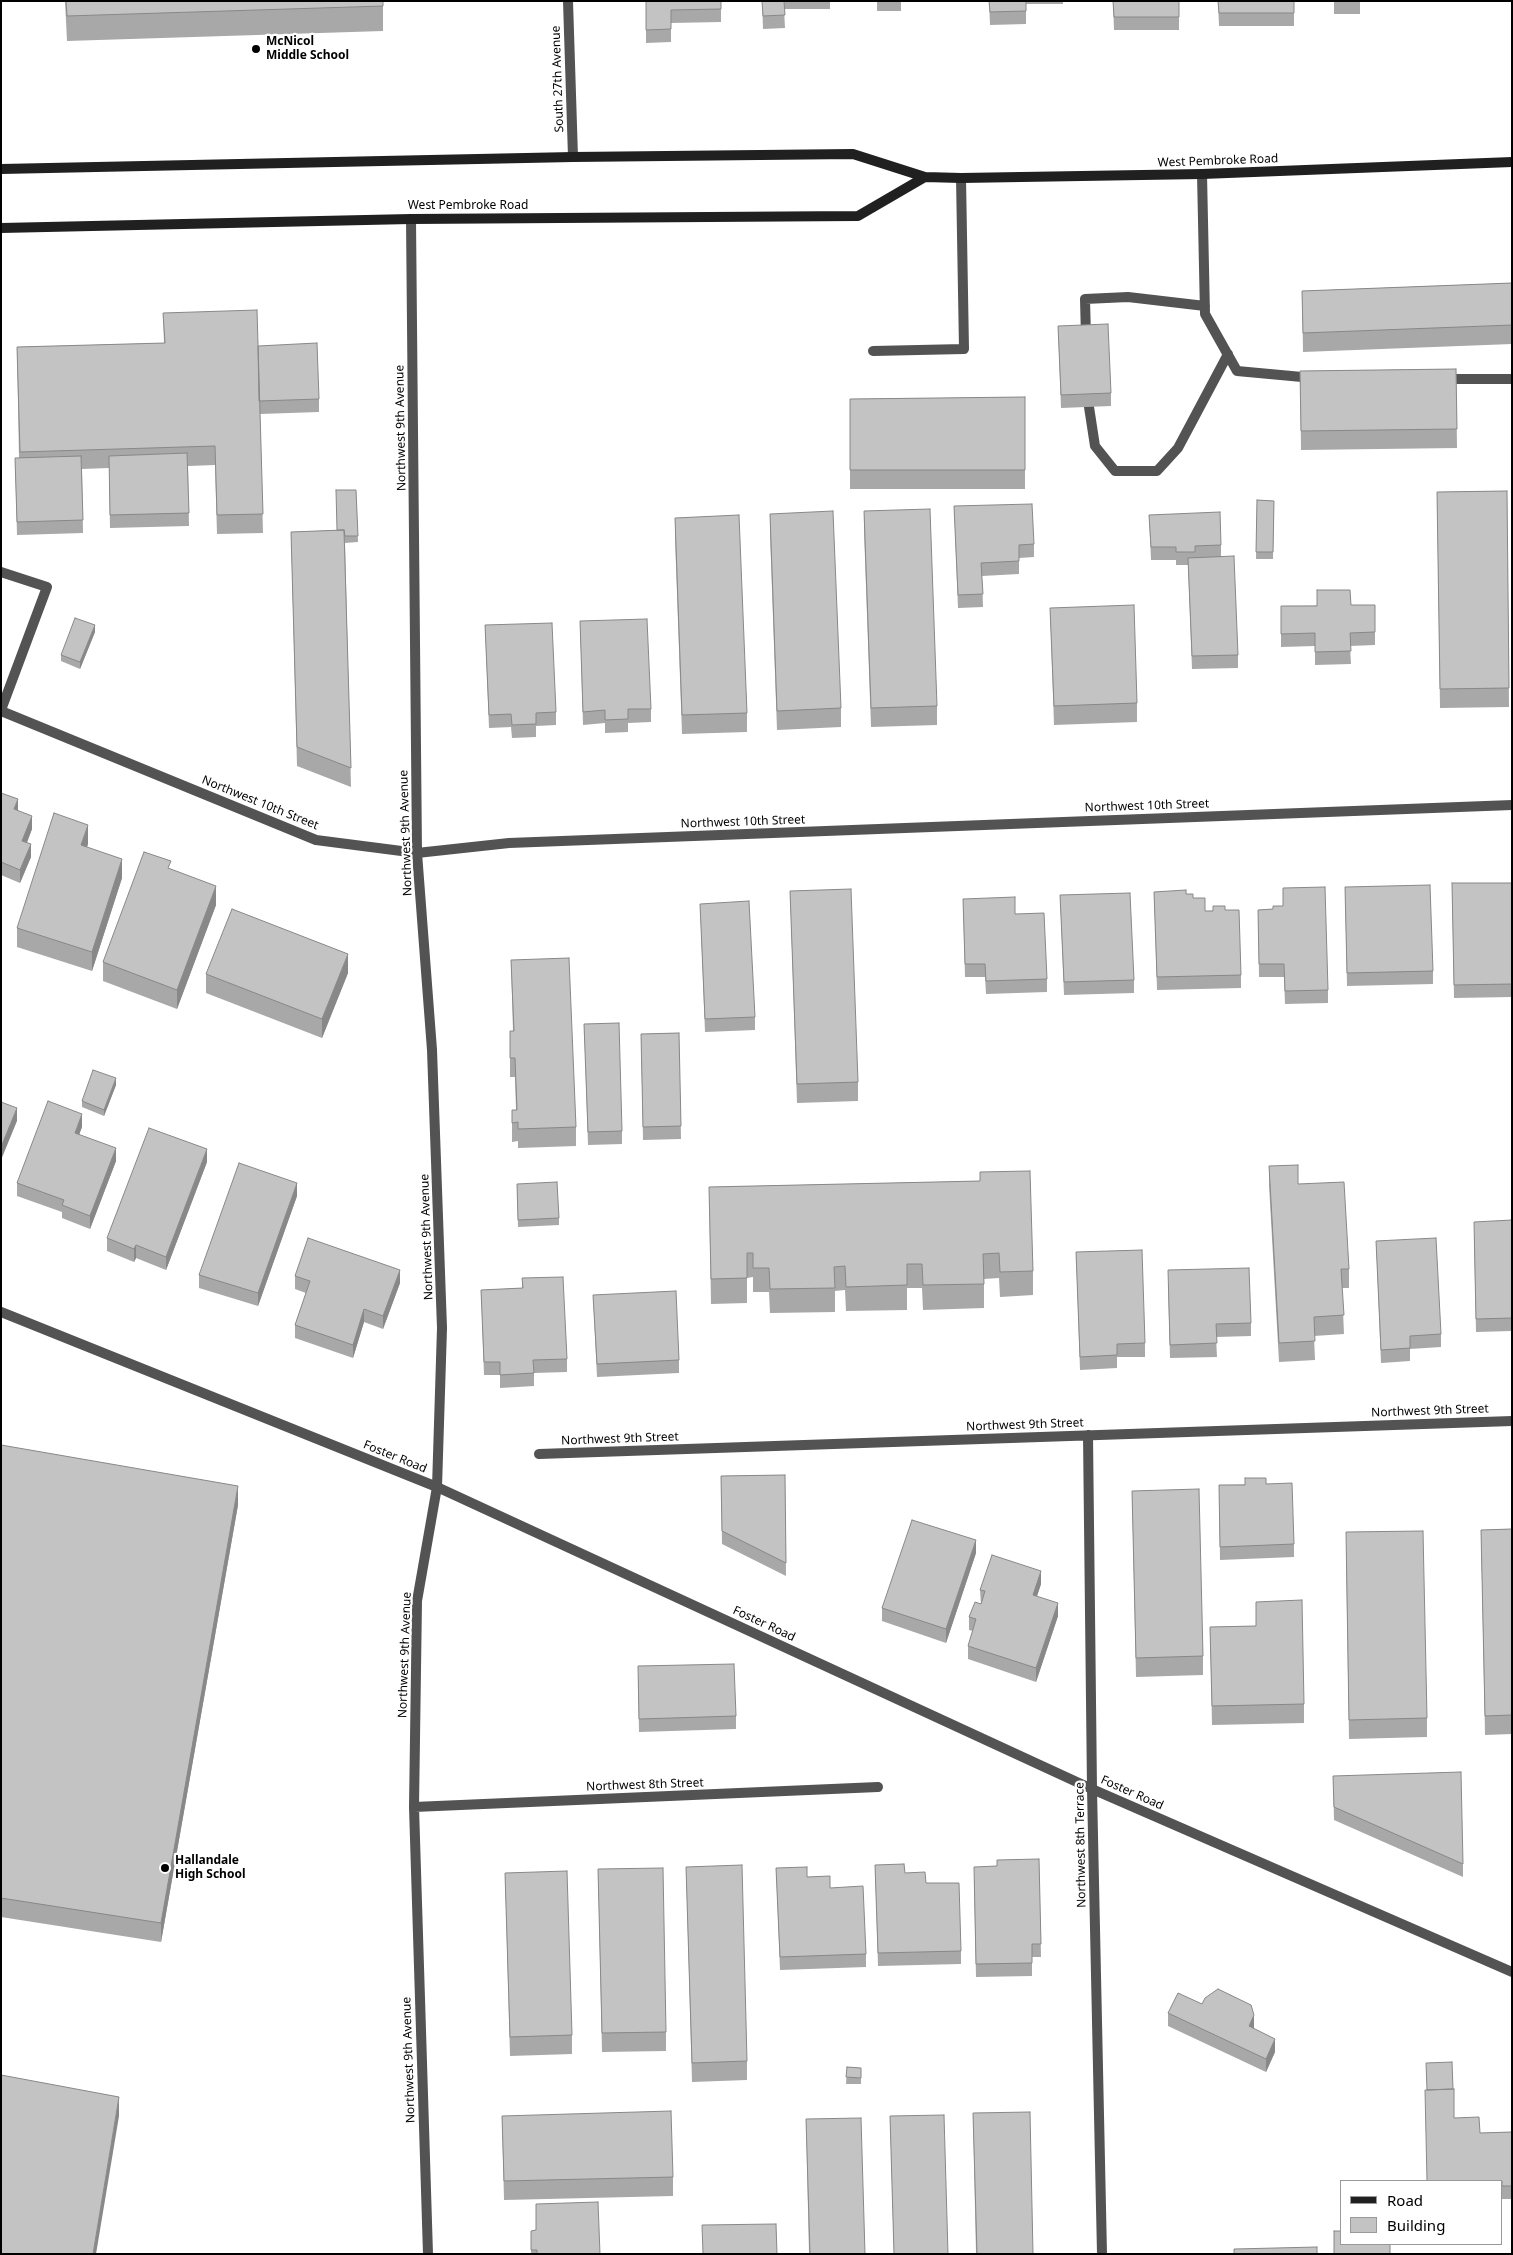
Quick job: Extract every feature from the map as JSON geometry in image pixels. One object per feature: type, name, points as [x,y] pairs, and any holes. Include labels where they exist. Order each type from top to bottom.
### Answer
[{"type":"main road","name":"West Pembroke Road","points":[[1,168],[573,157],[853,154],[926,177],[961,178],[1202,174],[1512,162]]},
{"type":"main road","name":"West Pembroke Road","points":[[1,228],[411,219],[858,216],[926,177]]},
{"type":"street","name":"South 27th Avenue","points":[[568,1],[573,157]]},
{"type":"street","points":[[1202,174],[1205,314],[1237,371],[1299,378],[1328,378]]},
{"type":"street","points":[[873,351],[964,349],[961,178]]},
{"type":"street","name":"Northwest 9th Avenue","points":[[411,219],[417,853],[432,1050],[442,1328],[438,1487],[417,1602],[414,1808],[428,2254]]},
{"type":"street","points":[[1086,338],[1085,299],[1128,297],[1205,306]]},
{"type":"street","points":[[1089,407],[1095,446],[1115,471],[1157,471],[1178,448],[1228,354]]},
{"type":"street","points":[[1434,379],[1512,380]]},
{"type":"street","points":[[1,572],[47,587],[1,710]]},
{"type":"street","name":"Northwest 10th Street","points":[[1,710],[316,840],[417,853],[508,843],[1512,805]]},
{"type":"street","name":"Foster Road","points":[[1,1312],[438,1487],[1092,1789],[1512,1972]]},
{"type":"street","name":"Northwest 9th Street","points":[[539,1454],[1512,1421]]},
{"type":"street","name":"Northwest 8th Terrace","points":[[1088,1435],[1092,1789],[1102,2254]]},
{"type":"street","name":"Northwest 8th Street","points":[[414,1808],[878,1787]]},
{"type":"building","points":[[66,1],[383,1],[383,6],[67,16]]},
{"type":"building","points":[[646,1],[721,1],[721,9],[671,10],[671,29],[646,30]]},
{"type":"building","points":[[762,1],[784,1],[785,15],[763,16]]},
{"type":"building","points":[[989,1],[1026,1],[1026,11],[990,12]]},
{"type":"building","points":[[1113,1],[1179,1],[1179,17],[1114,17]]},
{"type":"building","points":[[1218,1],[1294,1],[1294,13],[1219,13]]},
{"type":"building","points":[[1512,283],[1512,325],[1303,333],[1302,291]]},
{"type":"building","points":[[257,310],[263,514],[217,515],[215,446],[20,452],[17,347],[165,343],[163,313]]},
{"type":"building","points":[[1108,324],[1111,393],[1061,395],[1058,326]]},
{"type":"building","points":[[317,343],[319,399],[259,401],[258,346]]},
{"type":"building","points":[[1456,369],[1457,429],[1301,431],[1300,371]]},
{"type":"building","points":[[1025,397],[1025,470],[850,470],[850,399]]},
{"type":"building","points":[[187,453],[189,513],[110,515],[109,456]]},
{"type":"building","points":[[81,456],[83,520],[17,522],[15,458]]},
{"type":"building","points":[[336,490],[356,490],[358,536],[345,536],[344,530],[337,530]]},
{"type":"building","points":[[1507,491],[1509,688],[1440,689],[1437,492]]},
{"type":"building","points":[[1257,500],[1274,501],[1273,552],[1256,552]]},
{"type":"building","points":[[1032,504],[1034,544],[1019,545],[1019,561],[981,563],[983,594],[958,595],[954,506]]},
{"type":"building","points":[[930,509],[937,706],[871,708],[864,511]]},
{"type":"building","points":[[833,511],[841,708],[777,711],[770,514]]},
{"type":"building","points":[[1220,512],[1221,545],[1195,546],[1195,552],[1176,552],[1176,547],[1151,547],[1149,515]]},
{"type":"building","points":[[739,515],[747,713],[682,715],[675,518]]},
{"type":"building","points":[[344,530],[351,768],[297,747],[291,532]]},
{"type":"building","points":[[1234,556],[1238,655],[1192,656],[1188,558]]},
{"type":"building","points":[[1317,590],[1350,590],[1351,605],[1375,605],[1375,632],[1350,633],[1351,651],[1315,652],[1315,633],[1281,634],[1281,606],[1317,606]]},
{"type":"building","points":[[1134,605],[1137,703],[1054,706],[1050,608]]},
{"type":"building","points":[[75,618],[95,625],[80,662],[61,655]]},
{"type":"building","points":[[647,619],[651,709],[628,709],[628,719],[605,720],[605,710],[583,712],[580,621]]},
{"type":"building","points":[[552,623],[556,712],[536,713],[536,724],[512,725],[511,714],[489,715],[485,625]]},
{"type":"building","points":[[1,793],[18,799],[14,809],[32,816],[22,841],[31,844],[20,870],[1,862]]},
{"type":"building","points":[[54,813],[88,825],[81,845],[122,859],[92,952],[17,928]]},
{"type":"building","points":[[144,852],[171,861],[168,868],[216,886],[177,990],[103,962]]},
{"type":"building","points":[[1452,883],[1512,883],[1512,984],[1454,985]]},
{"type":"building","points":[[1430,885],[1433,971],[1347,973],[1345,887]]},
{"type":"building","points":[[1325,887],[1328,990],[1285,991],[1284,964],[1259,964],[1258,910],[1273,909],[1273,906],[1283,906],[1283,888]]},
{"type":"building","points":[[851,889],[858,1082],[797,1084],[790,891]]},
{"type":"building","points":[[1186,890],[1186,894],[1193,894],[1193,898],[1205,898],[1205,911],[1213,911],[1213,906],[1225,906],[1225,910],[1239,910],[1241,975],[1157,977],[1154,892]]},
{"type":"building","points":[[1130,893],[1134,980],[1064,982],[1060,895]]},
{"type":"building","points":[[1015,897],[1015,914],[1044,913],[1047,979],[986,981],[985,964],[965,964],[963,899]]},
{"type":"building","points":[[749,901],[755,1017],[705,1019],[700,904]]},
{"type":"building","points":[[232,909],[348,954],[322,1019],[206,974]]},
{"type":"building","points":[[569,958],[576,1127],[518,1129],[518,1122],[512,1123],[512,1110],[517,1110],[515,1058],[510,1058],[510,1031],[514,1031],[511,960]]},
{"type":"building","points":[[619,1023],[622,1131],[588,1132],[584,1024]]},
{"type":"building","points":[[679,1033],[681,1126],[643,1127],[641,1034]]},
{"type":"building","points":[[93,1070],[116,1078],[104,1110],[82,1101]]},
{"type":"building","points":[[48,1101],[82,1114],[75,1133],[116,1148],[90,1216],[62,1205],[64,1200],[17,1183]]},
{"type":"building","points":[[1,1102],[17,1108],[1,1147]]},
{"type":"building","points":[[149,1128],[207,1149],[166,1257],[136,1245],[134,1249],[107,1238]]},
{"type":"building","points":[[239,1163],[297,1183],[258,1293],[199,1275]]},
{"type":"building","points":[[1298,1165],[1298,1184],[1344,1182],[1349,1269],[1341,1269],[1344,1315],[1314,1317],[1315,1341],[1279,1343],[1269,1166]]},
{"type":"building","points":[[1030,1171],[1033,1271],[1000,1272],[999,1253],[983,1254],[984,1284],[923,1285],[922,1264],[907,1264],[907,1285],[846,1287],[845,1266],[834,1267],[835,1288],[770,1289],[769,1268],[753,1268],[753,1253],[747,1253],[747,1278],[711,1279],[709,1187],[980,1181],[980,1172]]},
{"type":"building","points":[[557,1182],[559,1218],[518,1220],[517,1184]]},
{"type":"building","points":[[1512,1220],[1512,1318],[1476,1319],[1474,1222]]},
{"type":"building","points":[[308,1238],[400,1270],[383,1316],[364,1309],[353,1345],[295,1325],[310,1281],[295,1276]]},
{"type":"building","points":[[1436,1238],[1441,1334],[1410,1336],[1410,1348],[1381,1350],[1376,1241]]},
{"type":"building","points":[[1142,1250],[1145,1343],[1117,1344],[1117,1355],[1080,1357],[1076,1252]]},
{"type":"building","points":[[1249,1268],[1251,1323],[1216,1324],[1217,1343],[1170,1345],[1168,1270]]},
{"type":"building","points":[[563,1277],[567,1359],[533,1360],[534,1373],[500,1375],[500,1362],[484,1362],[481,1290],[523,1288],[522,1278]]},
{"type":"building","points":[[676,1291],[679,1360],[597,1364],[593,1295]]},
{"type":"building","points":[[1,1445],[238,1486],[161,1923],[1,1898]]},
{"type":"building","points":[[785,1475],[786,1563],[722,1531],[721,1476]]},
{"type":"building","points":[[1245,1478],[1266,1478],[1266,1484],[1292,1483],[1294,1544],[1220,1547],[1219,1485],[1245,1485]]},
{"type":"building","points":[[1199,1489],[1203,1656],[1136,1658],[1132,1491]]},
{"type":"building","points":[[912,1520],[976,1540],[946,1629],[882,1608]]},
{"type":"building","points":[[1512,1529],[1512,1715],[1485,1716],[1481,1530]]},
{"type":"building","points":[[1423,1531],[1427,1718],[1349,1720],[1346,1532]]},
{"type":"building","points":[[992,1555],[1041,1571],[1033,1595],[1058,1603],[1036,1668],[968,1646],[976,1619],[969,1617],[975,1602],[981,1604],[985,1591],[980,1590]]},
{"type":"building","points":[[1302,1600],[1304,1704],[1212,1706],[1210,1627],[1256,1626],[1256,1602]]},
{"type":"building","points":[[734,1664],[736,1716],[639,1719],[638,1666]]},
{"type":"building","points":[[1461,1772],[1463,1864],[1334,1807],[1333,1776]]},
{"type":"building","points":[[1039,1859],[1041,1944],[1032,1944],[1032,1963],[976,1964],[974,1867],[997,1866],[997,1860]]},
{"type":"building","points":[[904,1864],[905,1873],[925,1872],[926,1883],[959,1883],[961,1951],[878,1953],[875,1865]]},
{"type":"building","points":[[742,1865],[747,2061],[692,2063],[686,1867]]},
{"type":"building","points":[[807,1867],[807,1877],[830,1876],[830,1888],[863,1886],[866,1954],[780,1957],[776,1868]]},
{"type":"building","points":[[663,1868],[666,2032],[602,2033],[598,1869]]},
{"type":"building","points":[[567,1871],[572,2035],[510,2037],[505,1873]]},
{"type":"building","points":[[1218,1989],[1251,2005],[1254,2015],[1249,2026],[1275,2039],[1266,2059],[1168,2013],[1178,1993],[1202,2004],[1205,1998]]},
{"type":"building","points":[[1452,2062],[1453,2089],[1427,2090],[1426,2063]]},
{"type":"building","points":[[847,2067],[861,2068],[861,2078],[846,2077]]},
{"type":"building","points":[[1,2075],[119,2097],[93,2254],[1,2254]]},
{"type":"building","points":[[1454,2089],[1454,2118],[1479,2117],[1480,2133],[1512,2132],[1512,2186],[1503,2186],[1503,2180],[1427,2180],[1425,2090]]},
{"type":"building","points":[[671,2111],[673,2177],[504,2181],[502,2116]]},
{"type":"building","points":[[1030,2112],[1033,2254],[977,2254],[973,2113]]},
{"type":"building","points":[[944,2115],[948,2254],[894,2254],[890,2116]]},
{"type":"building","points":[[861,2118],[865,2254],[810,2254],[806,2119]]},
{"type":"building","points":[[598,2202],[600,2254],[537,2254],[537,2250],[531,2250],[531,2231],[536,2230],[536,2204]]},
{"type":"building","points":[[776,2224],[777,2254],[703,2254],[702,2225]]},
{"type":"building","points":[[1334,2231],[1340,2231],[1340,2245],[1390,2245],[1390,2254],[1334,2254]]},
{"type":"building","points":[[1317,2247],[1317,2254],[1234,2254],[1234,2249]]},
{"type":"place","name":"McNicol Middle School","points":[[256,49]]},
{"type":"place","name":"Hallandale High School","points":[[165,1868]]}]
